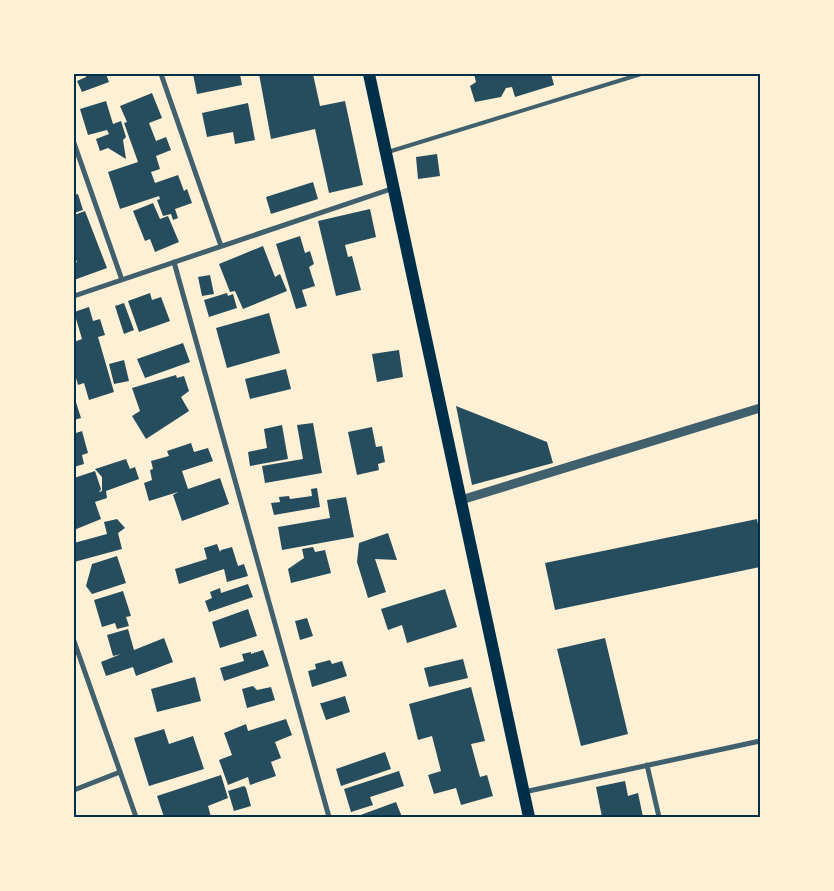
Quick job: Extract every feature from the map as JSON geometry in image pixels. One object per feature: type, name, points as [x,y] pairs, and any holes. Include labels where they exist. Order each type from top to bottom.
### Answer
[{"type":"main road","points":[[369,74],[529,817]]},
{"type":"street","points":[[161,74],[221,246]]},
{"type":"street","points":[[74,143],[122,280]]},
{"type":"street","points":[[74,296],[394,188]]},
{"type":"street","points":[[174,262],[329,817]]},
{"type":"street","points":[[461,500],[760,408]]},
{"type":"street","points":[[74,641],[136,817]]},
{"type":"street","points":[[523,792],[760,741]]},
{"type":"street","points":[[648,765],[659,817]]},
{"type":"street","points":[[74,790],[120,772]]},
{"type":"lane","points":[[386,152],[641,74]]},
{"type":"building","points":[[86,74],[106,74],[109,82],[82,92],[77,81],[86,77]]},
{"type":"building","points":[[193,74],[240,74],[242,85],[197,94]]},
{"type":"building","points":[[259,74],[313,74],[320,106],[345,101],[363,185],[329,193],[315,129],[271,139]]},
{"type":"building","points":[[474,74],[551,74],[554,85],[515,97],[512,87],[506,88],[501,97],[475,102],[470,86],[476,82]]},
{"type":"building","points":[[152,93],[162,118],[149,123],[156,141],[166,137],[171,150],[156,156],[160,169],[151,172],[155,183],[178,175],[184,191],[187,189],[192,203],[175,209],[178,218],[173,220],[171,214],[163,216],[157,200],[160,199],[159,196],[120,209],[108,172],[138,162],[124,123],[127,122],[120,106]]},
{"type":"building","points":[[106,101],[113,124],[121,121],[126,137],[123,140],[126,159],[108,148],[100,151],[96,139],[109,134],[107,130],[88,135],[80,109]]},
{"type":"building","points":[[248,103],[255,140],[235,144],[233,132],[207,137],[202,113]]},
{"type":"building","points":[[437,154],[440,176],[418,179],[416,157]]},
{"type":"building","points":[[313,182],[318,199],[271,214],[266,197]]},
{"type":"building","points":[[78,194],[83,210],[74,213],[74,195]]},
{"type":"building","points":[[153,203],[160,219],[168,216],[179,242],[155,252],[150,239],[145,241],[133,211]]},
{"type":"building","points":[[370,209],[376,237],[345,245],[348,257],[352,256],[361,290],[336,296],[318,221]]},
{"type":"building","points":[[85,211],[107,268],[74,280],[74,263],[77,262],[74,255],[74,215]]},
{"type":"building","points":[[300,236],[305,253],[310,251],[314,264],[309,267],[315,286],[302,290],[307,306],[296,309],[276,244]]},
{"type":"building","points":[[263,246],[275,277],[280,274],[287,291],[243,309],[235,291],[230,292],[219,264]]},
{"type":"building","points":[[210,275],[214,294],[202,296],[198,277]]},
{"type":"building","points":[[150,293],[152,300],[161,297],[170,321],[139,332],[128,301]]},
{"type":"building","points":[[227,293],[228,296],[233,294],[237,308],[209,317],[204,300]]},
{"type":"building","points":[[124,303],[134,330],[124,334],[115,306]]},
{"type":"building","points":[[89,307],[93,321],[100,319],[105,335],[98,337],[114,392],[89,400],[84,383],[78,385],[74,371],[74,342],[82,339],[74,312]]},
{"type":"building","points":[[269,313],[280,353],[227,368],[216,328]]},
{"type":"building","points":[[183,343],[190,362],[145,378],[137,359]]},
{"type":"building","points":[[399,350],[403,377],[377,382],[372,354]]},
{"type":"building","points":[[124,360],[129,381],[114,384],[109,364]]},
{"type":"building","points":[[286,369],[291,389],[250,399],[245,379]]},
{"type":"building","points":[[176,375],[177,378],[184,376],[189,391],[181,397],[189,411],[146,439],[132,416],[140,411],[132,388]]},
{"type":"building","points":[[74,396],[81,418],[74,420]]},
{"type":"building","points":[[456,406],[547,442],[553,463],[472,485]]},
{"type":"building","points":[[313,423],[322,473],[265,483],[262,466],[303,459],[297,425]]},
{"type":"building","points":[[282,425],[288,459],[250,466],[248,452],[267,448],[264,429]]},
{"type":"building","points":[[372,427],[376,447],[382,446],[385,462],[378,464],[379,470],[357,475],[348,432]]},
{"type":"building","points":[[74,428],[76,433],[82,431],[88,453],[82,455],[84,464],[74,467]]},
{"type":"building","points":[[191,443],[194,452],[208,448],[213,461],[182,471],[188,489],[220,478],[229,504],[182,521],[173,495],[178,492],[149,501],[144,483],[152,480],[150,470],[153,469],[151,461],[169,456],[167,451]]},
{"type":"building","points":[[126,459],[130,469],[135,467],[139,479],[106,491],[107,498],[95,502],[101,519],[74,530],[74,478],[95,471],[101,489],[99,492],[102,491],[102,477],[95,469]]},
{"type":"building","points":[[317,488],[320,507],[274,515],[271,503],[280,502],[279,497],[289,496],[290,499],[312,496],[311,489]]},
{"type":"building","points":[[346,497],[354,537],[282,550],[278,527],[330,518],[327,500]]},
{"type":"building","points":[[117,519],[125,528],[118,533],[122,549],[74,562],[74,543],[107,534],[104,522]]},
{"type":"building","points":[[757,519],[760,534],[760,567],[555,610],[545,563]]},
{"type":"building","points":[[388,533],[397,560],[375,559],[386,592],[368,598],[357,562],[359,543]]},
{"type":"building","points":[[217,544],[220,552],[232,547],[238,566],[244,564],[248,576],[227,582],[224,569],[179,584],[175,569],[207,559],[204,548]]},
{"type":"building","points":[[313,547],[315,552],[325,550],[331,573],[291,583],[288,569],[304,558],[302,549]]},
{"type":"building","points":[[117,556],[126,583],[92,594],[86,586],[92,564]]},
{"type":"building","points":[[248,584],[253,597],[209,612],[205,601],[212,598],[210,592],[220,588],[221,593]]},
{"type":"building","points":[[445,589],[457,627],[407,643],[402,625],[388,630],[381,609]]},
{"type":"building","points":[[123,591],[131,616],[126,617],[129,626],[117,629],[115,623],[102,627],[94,600]]},
{"type":"building","points":[[248,609],[257,636],[220,648],[212,622]]},
{"type":"building","points":[[307,618],[313,636],[300,640],[295,621]]},
{"type":"building","points":[[128,629],[134,650],[164,638],[173,662],[136,676],[133,667],[106,676],[101,662],[121,654],[113,656],[107,635]]},
{"type":"building","points":[[605,638],[628,734],[581,746],[557,649]]},
{"type":"building","points":[[263,650],[269,666],[224,681],[220,668],[244,661],[242,654],[251,652],[251,654]]},
{"type":"building","points":[[463,659],[468,678],[429,687],[424,668]]},
{"type":"building","points":[[330,660],[332,664],[342,661],[347,676],[312,687],[308,671],[316,669],[315,664]]},
{"type":"building","points":[[195,677],[201,701],[157,712],[151,689]]},
{"type":"building","points":[[253,686],[257,690],[271,687],[275,700],[247,708],[242,689]]},
{"type":"building","points":[[471,687],[485,741],[471,744],[480,777],[487,775],[493,796],[461,805],[456,788],[434,794],[428,775],[441,771],[432,736],[418,740],[409,704]]},
{"type":"building","points":[[345,696],[350,712],[326,720],[320,703]]},
{"type":"building","points":[[286,719],[292,735],[275,742],[281,758],[271,762],[276,776],[250,785],[248,777],[228,785],[219,760],[232,755],[224,733],[246,724],[248,731]]},
{"type":"building","points":[[164,729],[169,744],[193,736],[204,769],[149,786],[134,738]]},
{"type":"building","points":[[385,752],[391,769],[341,786],[336,769]]},
{"type":"building","points":[[399,771],[404,786],[370,797],[373,805],[351,812],[344,789]]},
{"type":"building","points":[[221,775],[228,798],[208,806],[211,817],[175,817],[174,815],[164,817],[157,796]]},
{"type":"building","points":[[625,781],[628,796],[638,793],[643,817],[602,817],[596,787]]},
{"type":"building","points":[[244,786],[251,806],[234,811],[228,791]]},
{"type":"building","points":[[396,802],[402,817],[355,817]]}]
